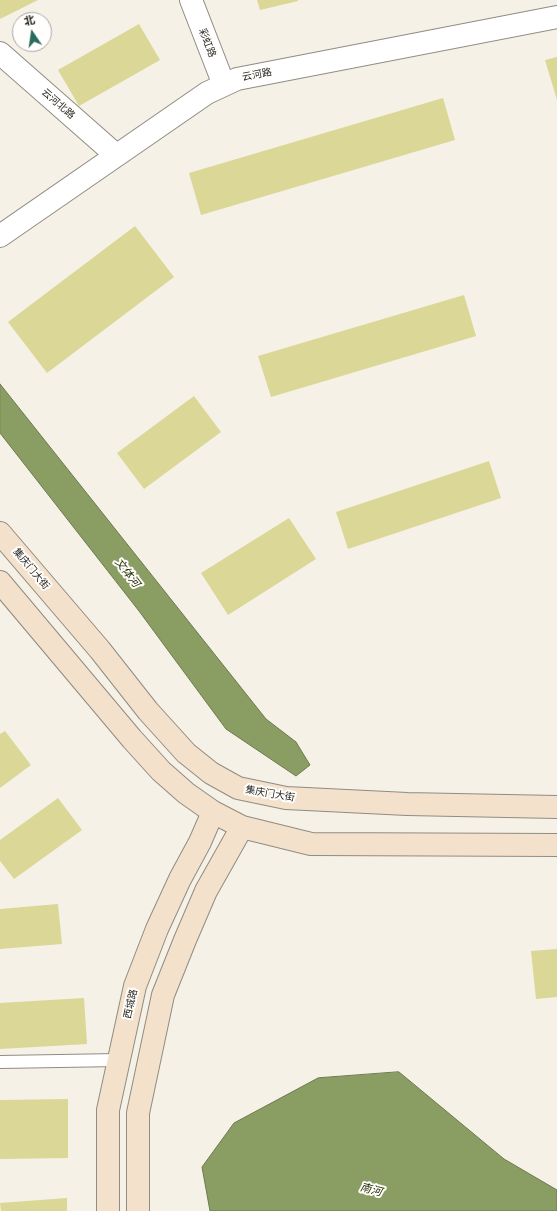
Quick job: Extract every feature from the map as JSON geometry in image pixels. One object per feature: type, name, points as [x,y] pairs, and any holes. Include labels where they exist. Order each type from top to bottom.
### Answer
[{"type":"main road","name":"集庆门大街","points":[[0,533],[100,650],[148,711],[186,753],[211,772],[238,788],[286,798],[407,804],[557,807]]},
{"type":"main road","points":[[0,582],[132,739],[161,771],[186,793],[213,812],[242,827],[311,844],[557,845]]},
{"type":"main road","name":"西城路","points":[[108,1211],[108,1110],[135,986],[180,879],[200,842],[213,812]]},
{"type":"main road","points":[[138,1211],[138,1113],[163,995],[206,892],[242,827]]},
{"type":"street","name":"彩虹路","points":[[191,0],[224,86]]},
{"type":"street","name":"云河路","points":[[0,236],[207,93],[237,79],[557,17]]},
{"type":"street","name":"云河北路","points":[[0,53],[116,155]]},
{"type":"lane","points":[[0,1062],[119,1060]]},
{"type":"water","name":"文体河","points":[[0,384],[266,719],[296,742],[310,765],[296,776],[226,729],[139,611],[0,433]]},
{"type":"water","name":"南河","points":[[399,1072],[504,1159],[557,1190],[557,1211],[210,1211],[202,1167],[234,1123],[318,1078]]},
{"type":"building","points":[[0,0],[38,0],[12,12],[0,19]]},
{"type":"building","points":[[257,0],[298,0],[298,1],[260,10]]},
{"type":"building","points":[[139,24],[160,60],[79,106],[58,70]]},
{"type":"building","points":[[557,57],[557,100],[545,60]]},
{"type":"building","points":[[443,98],[455,140],[201,215],[189,173]]},
{"type":"building","points":[[135,226],[174,277],[47,373],[8,322]]},
{"type":"building","points":[[464,295],[476,336],[271,397],[258,356]]},
{"type":"building","points":[[194,396],[221,432],[144,489],[117,453]]},
{"type":"building","points":[[489,461],[501,498],[348,549],[336,512]]},
{"type":"building","points":[[289,518],[316,559],[228,615],[201,573]]},
{"type":"building","points":[[5,731],[31,765],[0,788],[0,734]]},
{"type":"building","points":[[58,798],[82,830],[14,879],[0,861],[0,840]]},
{"type":"building","points":[[58,904],[62,944],[0,949],[0,909]]},
{"type":"building","points":[[557,949],[557,997],[536,999],[531,951]]},
{"type":"building","points":[[84,998],[87,1044],[0,1049],[0,1003]]},
{"type":"building","points":[[68,1099],[68,1158],[0,1159],[0,1100]]},
{"type":"building","points":[[67,1198],[67,1211],[1,1211],[0,1203]]}]
